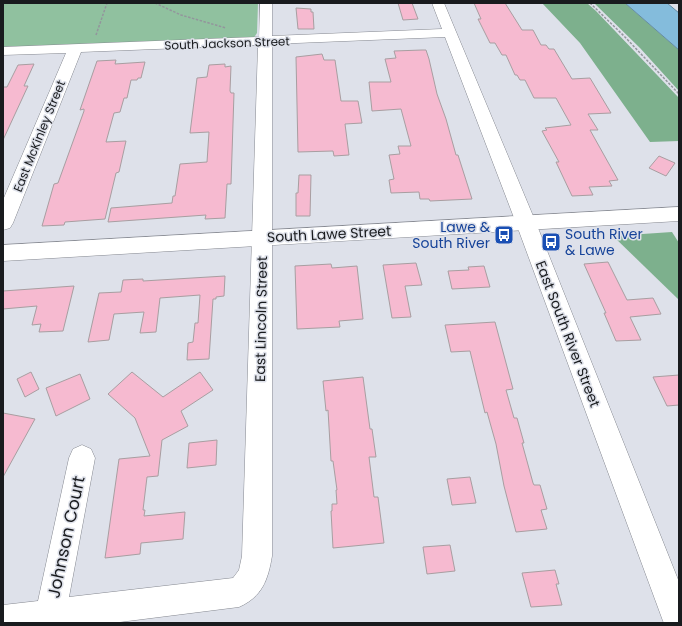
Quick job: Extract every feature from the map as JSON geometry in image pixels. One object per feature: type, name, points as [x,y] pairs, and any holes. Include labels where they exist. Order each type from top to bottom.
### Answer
[{"type":"street","name":"East Lincoln Street","points":[[50,616],[226,595],[239,592],[248,585],[254,574],[257,556],[266,3]]},
{"type":"street","name":"East South River Street","points":[[438,3],[526,223],[679,621]]},
{"type":"street","name":"South Jackson Street","points":[[3,52],[450,33]]},
{"type":"street","name":"East McKinley Street","points":[[3,223],[75,49]]},
{"type":"street","name":"South Lawe Street","points":[[3,253],[679,214]]},
{"type":"street","name":"Johnson Court","points":[[50,616],[82,458]]},
{"type":"street","points":[[3,621],[50,616]]},
{"type":"path","points":[[94,40],[107,3]]},
{"type":"path","points":[[155,3],[165,9],[189,18],[227,28]]},
{"type":"path","points":[[590,3],[624,36],[679,94]]},
{"type":"green space","points":[[3,3],[258,3],[257,33],[253,39],[3,47]]},
{"type":"green space","points":[[542,3],[587,3],[596,11],[679,98],[679,141],[650,142],[580,43]]},
{"type":"green space","points":[[594,3],[625,3],[679,50],[679,91],[640,48]]},
{"type":"green space","points":[[672,232],[679,243],[679,300],[613,236]]},
{"type":"water","points":[[625,3],[667,3],[679,13],[679,50]]},
{"type":"building","points":[[398,3],[412,3],[418,19],[403,20]]},
{"type":"building","points":[[474,3],[505,3],[522,30],[533,30],[541,45],[546,45],[549,49],[554,49],[572,79],[590,78],[611,113],[588,114],[598,130],[590,130],[618,180],[609,181],[612,186],[589,187],[593,195],[572,196],[556,162],[559,162],[542,131],[547,130],[545,128],[571,125],[556,98],[534,98],[525,80],[520,80],[517,75],[515,75],[506,55],[502,55],[495,43],[490,43],[478,19],[481,19]]},
{"type":"building","points":[[296,8],[311,9],[311,12],[313,12],[314,29],[298,29]]},
{"type":"building","points":[[426,50],[437,94],[456,155],[458,155],[472,199],[430,201],[429,199],[420,199],[419,192],[391,193],[389,180],[394,179],[389,155],[400,154],[398,146],[411,146],[401,109],[372,111],[369,82],[391,82],[385,59],[396,58],[394,51]]},
{"type":"building","points":[[322,54],[324,60],[335,60],[341,101],[358,101],[362,123],[345,124],[349,155],[334,156],[333,151],[298,152],[296,57]]},
{"type":"building","points":[[116,60],[115,64],[145,62],[141,78],[131,80],[127,98],[124,98],[120,112],[114,113],[106,142],[126,141],[119,172],[116,173],[105,219],[65,222],[64,225],[42,226],[54,184],[58,183],[84,111],[84,109],[80,110],[97,61]]},
{"type":"building","points":[[34,64],[24,86],[28,86],[3,140],[3,87],[7,87],[18,65]]},
{"type":"building","points":[[225,64],[225,67],[231,66],[230,91],[231,93],[234,93],[231,184],[227,184],[225,218],[205,219],[206,215],[108,222],[111,208],[172,203],[173,196],[175,196],[180,164],[207,162],[209,132],[190,133],[197,78],[207,77],[209,65]]},
{"type":"building","points":[[659,156],[675,163],[666,176],[649,168]]},
{"type":"building","points":[[299,175],[311,175],[310,216],[296,216],[296,193],[298,193]]},
{"type":"building","points":[[608,262],[627,300],[653,298],[661,314],[630,317],[641,340],[616,341],[604,313],[606,313],[584,264]]},
{"type":"building","points":[[416,263],[422,285],[405,286],[411,317],[392,318],[383,265]]},
{"type":"building","points":[[331,264],[332,268],[357,266],[363,319],[339,321],[340,327],[297,329],[295,266]]},
{"type":"building","points":[[484,266],[490,287],[452,289],[448,271],[469,270],[468,267]]},
{"type":"building","points":[[225,276],[224,296],[213,299],[209,359],[187,360],[188,343],[193,342],[195,323],[198,323],[200,295],[160,298],[156,332],[140,333],[144,312],[114,314],[109,340],[88,342],[99,293],[121,292],[123,280],[143,279],[143,281]]},
{"type":"building","points":[[74,286],[63,331],[39,332],[41,324],[32,325],[37,306],[3,309],[3,291]]},
{"type":"building","points":[[495,322],[513,389],[506,390],[514,418],[517,418],[533,483],[534,485],[540,485],[547,509],[541,510],[547,529],[516,532],[504,486],[496,444],[487,412],[485,413],[470,351],[451,352],[445,325]]},
{"type":"building","points":[[31,372],[39,389],[25,397],[17,379]]},
{"type":"building","points":[[132,372],[163,397],[200,372],[213,390],[181,411],[188,426],[162,440],[158,476],[147,477],[143,510],[145,510],[144,516],[185,512],[183,539],[141,543],[140,554],[105,558],[119,459],[150,456],[135,418],[108,394]]},
{"type":"building","points":[[80,374],[90,399],[56,416],[46,388]]},
{"type":"building","points":[[679,375],[679,405],[667,406],[653,377]]},
{"type":"building","points":[[363,377],[370,429],[372,429],[376,457],[369,457],[374,497],[378,497],[384,543],[333,548],[331,511],[332,504],[337,504],[337,490],[333,461],[331,461],[328,410],[326,411],[323,381]]},
{"type":"building","points":[[3,413],[35,419],[3,477]]},
{"type":"building","points":[[217,440],[216,465],[187,468],[189,443]]},
{"type":"building","points":[[470,477],[476,503],[452,505],[447,479]]},
{"type":"building","points":[[450,545],[455,571],[427,574],[423,547]]},
{"type":"building","points":[[555,570],[559,584],[556,584],[562,605],[531,607],[522,573]]},
{"type":"place","name":"Lawe & South River","points":[[504,235]]},
{"type":"place","name":"South River & Lawe","points":[[551,242]]}]
